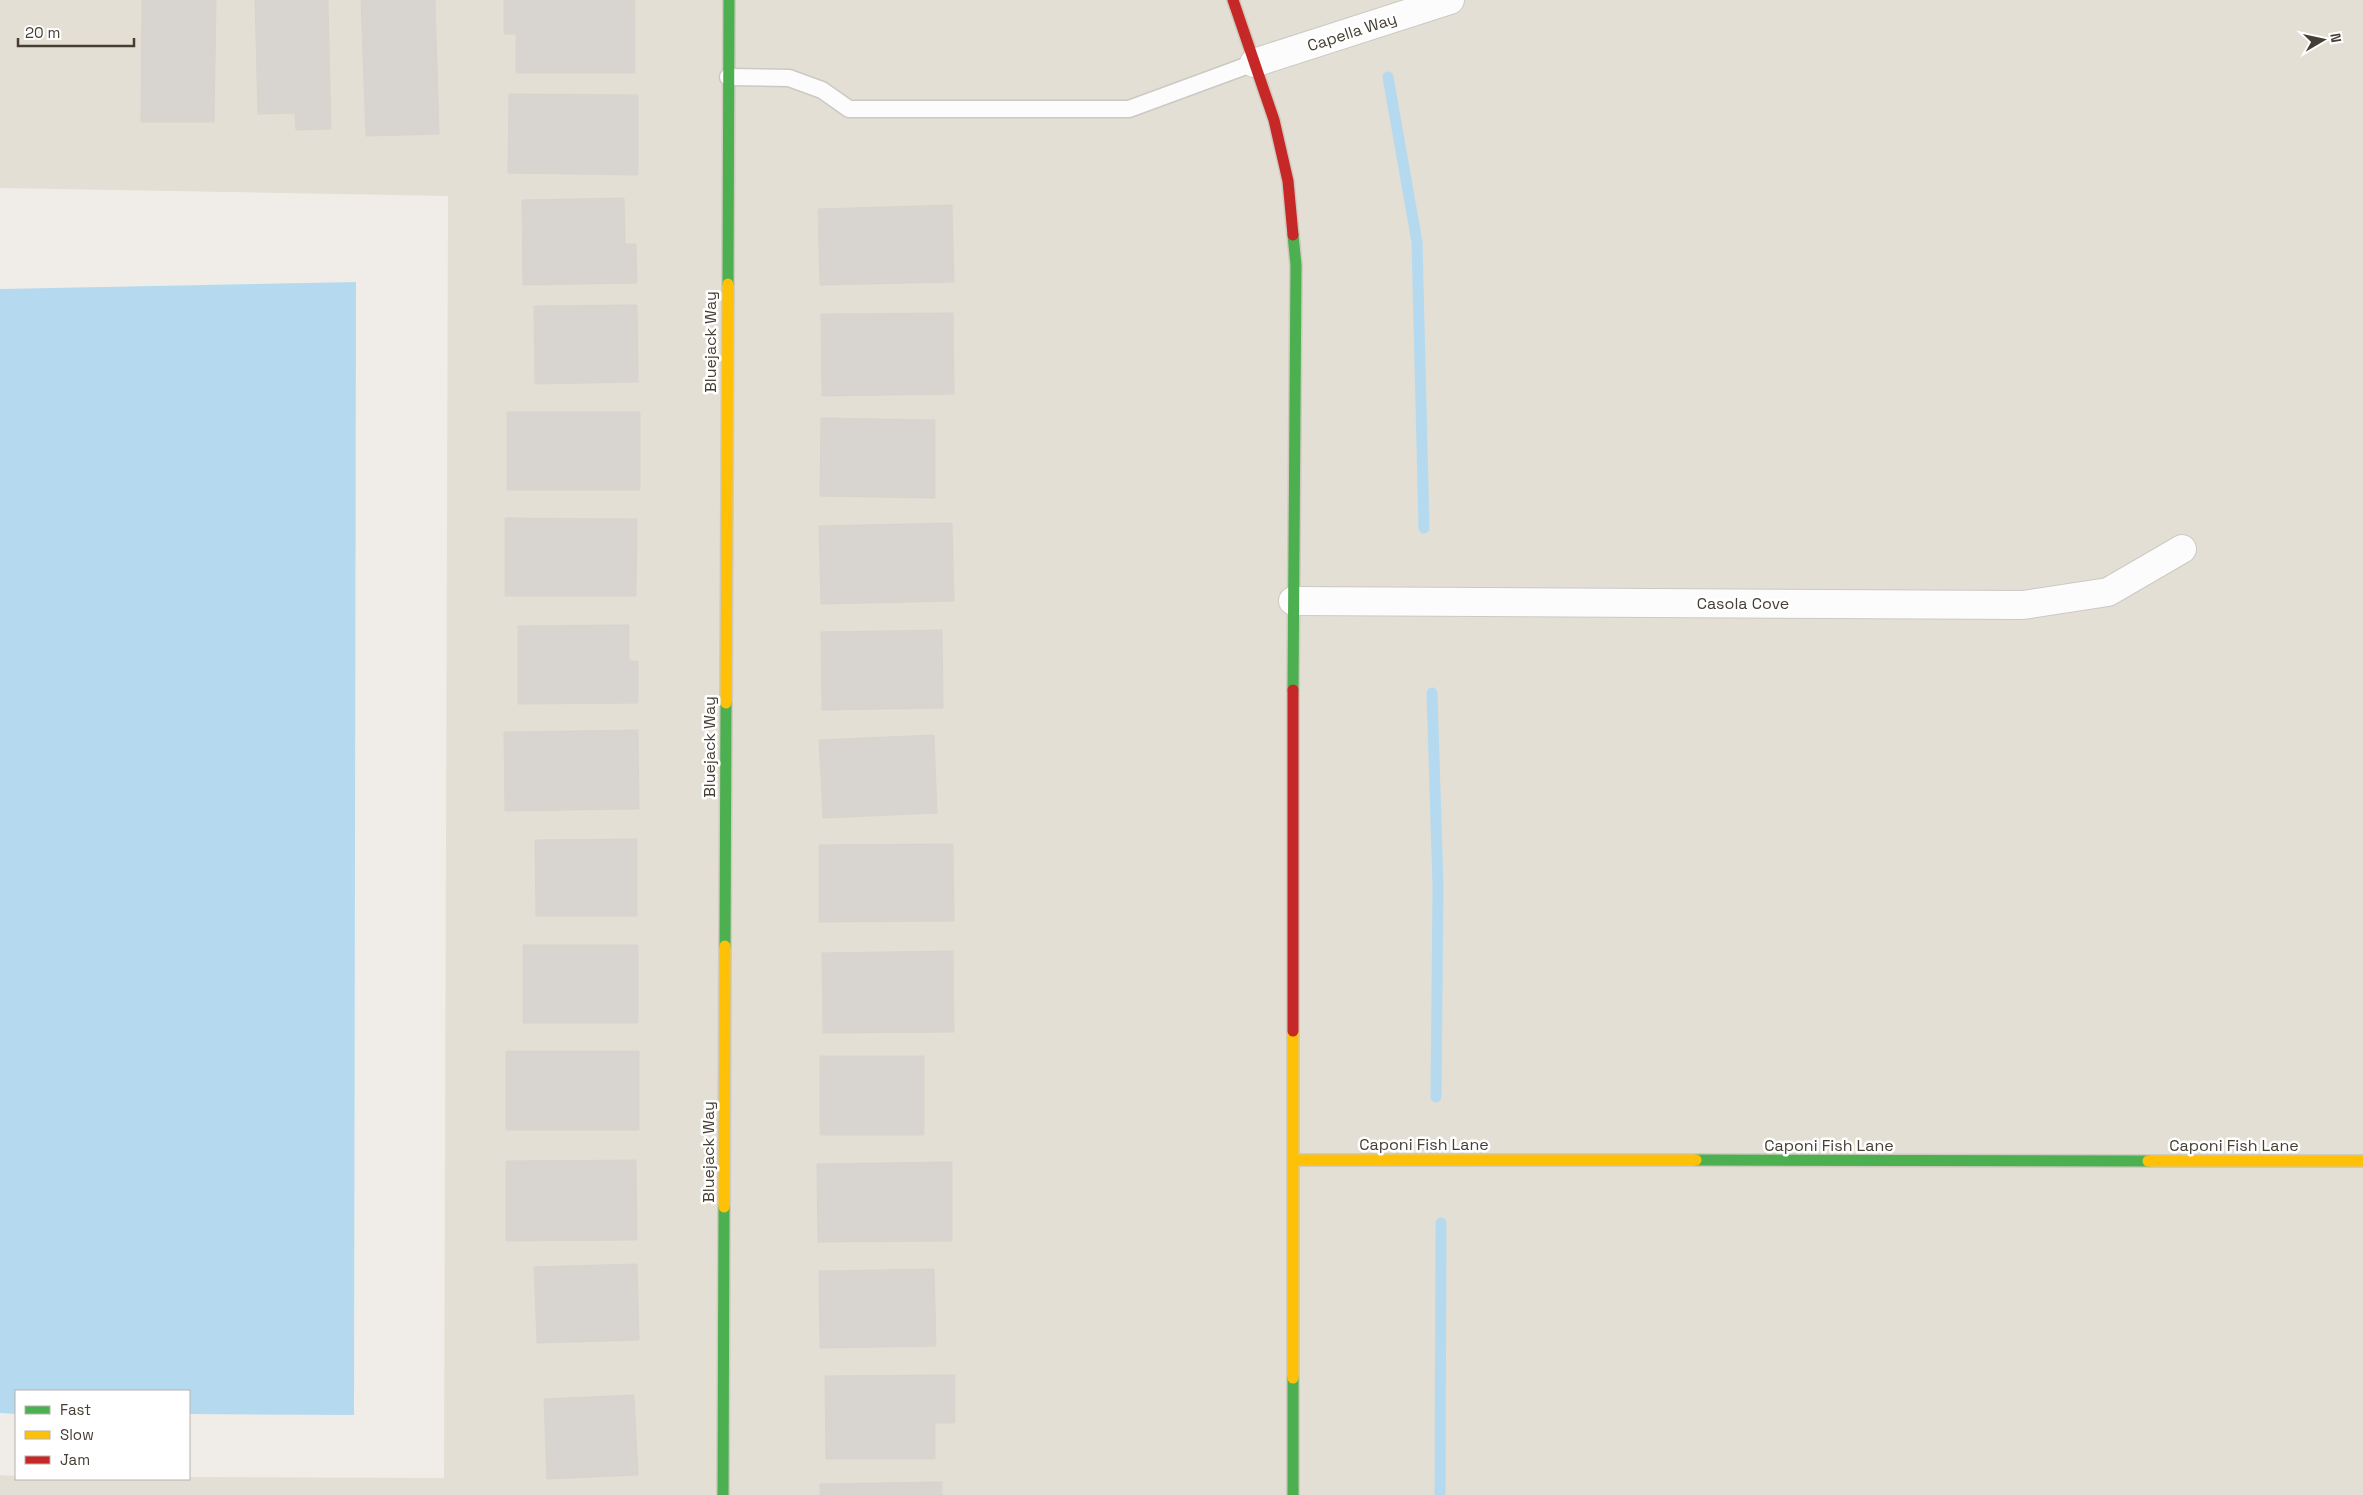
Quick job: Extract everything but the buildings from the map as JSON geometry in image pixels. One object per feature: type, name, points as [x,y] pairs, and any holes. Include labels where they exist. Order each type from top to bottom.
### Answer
[{"type":"street","name":"Bluejack Way","points":[[723,1495],[729,0]]},
{"type":"street","points":[[1233,0],[1274,120],[1288,181],[1296,265],[1292,601],[1293,1495]]},
{"type":"street","name":"Capella Way","points":[[1254,63],[1450,0]]},
{"type":"street","name":"Casola Cove","points":[[1292,601],[2023,604],[2108,592],[2182,550]]},
{"type":"street","name":"Caponi Fish Lane","points":[[1294,1160],[2363,1161]]},
{"type":"lane","points":[[728,76],[789,78],[822,90],[849,109],[1129,109],[1254,63]]},
{"type":"shaded area","points":[[0,0],[2363,0],[2363,1495],[0,1495],[0,1475],[15,1476],[15,1480],[190,1480],[190,1477],[444,1478],[448,196],[0,188]]},
{"type":"water","points":[[356,282],[354,1415],[190,1414],[190,1390],[15,1390],[15,1414],[0,1413],[0,289]]},
{"type":"waterway","points":[[1388,77],[1417,242],[1424,528]]},
{"type":"waterway","points":[[1432,693],[1438,886],[1436,1097]]},
{"type":"waterway","points":[[1440,1495],[1441,1223]]},
{"type":"traffic: fast","points":[[728,284],[729,0]]},
{"type":"traffic: fast","points":[[1293,235],[1296,265],[1293,690]]},
{"type":"traffic: fast","points":[[725,946],[726,703]]},
{"type":"traffic: fast","points":[[1696,1160],[2148,1161]]},
{"type":"traffic: fast","points":[[723,1495],[724,1207]]},
{"type":"traffic: fast","points":[[1293,1378],[1293,1495]]},
{"type":"traffic: slow","points":[[726,703],[728,284]]},
{"type":"traffic: slow","points":[[724,1207],[725,946]]},
{"type":"traffic: slow","points":[[1293,1031],[1293,1378]]},
{"type":"traffic: slow","points":[[1294,1160],[1696,1160]]},
{"type":"traffic: slow","points":[[2148,1161],[2363,1161]]},
{"type":"traffic: jam","points":[[1233,0],[1274,120],[1288,181],[1293,235]]},
{"type":"traffic: jam","points":[[1293,690],[1293,1031]]}]
